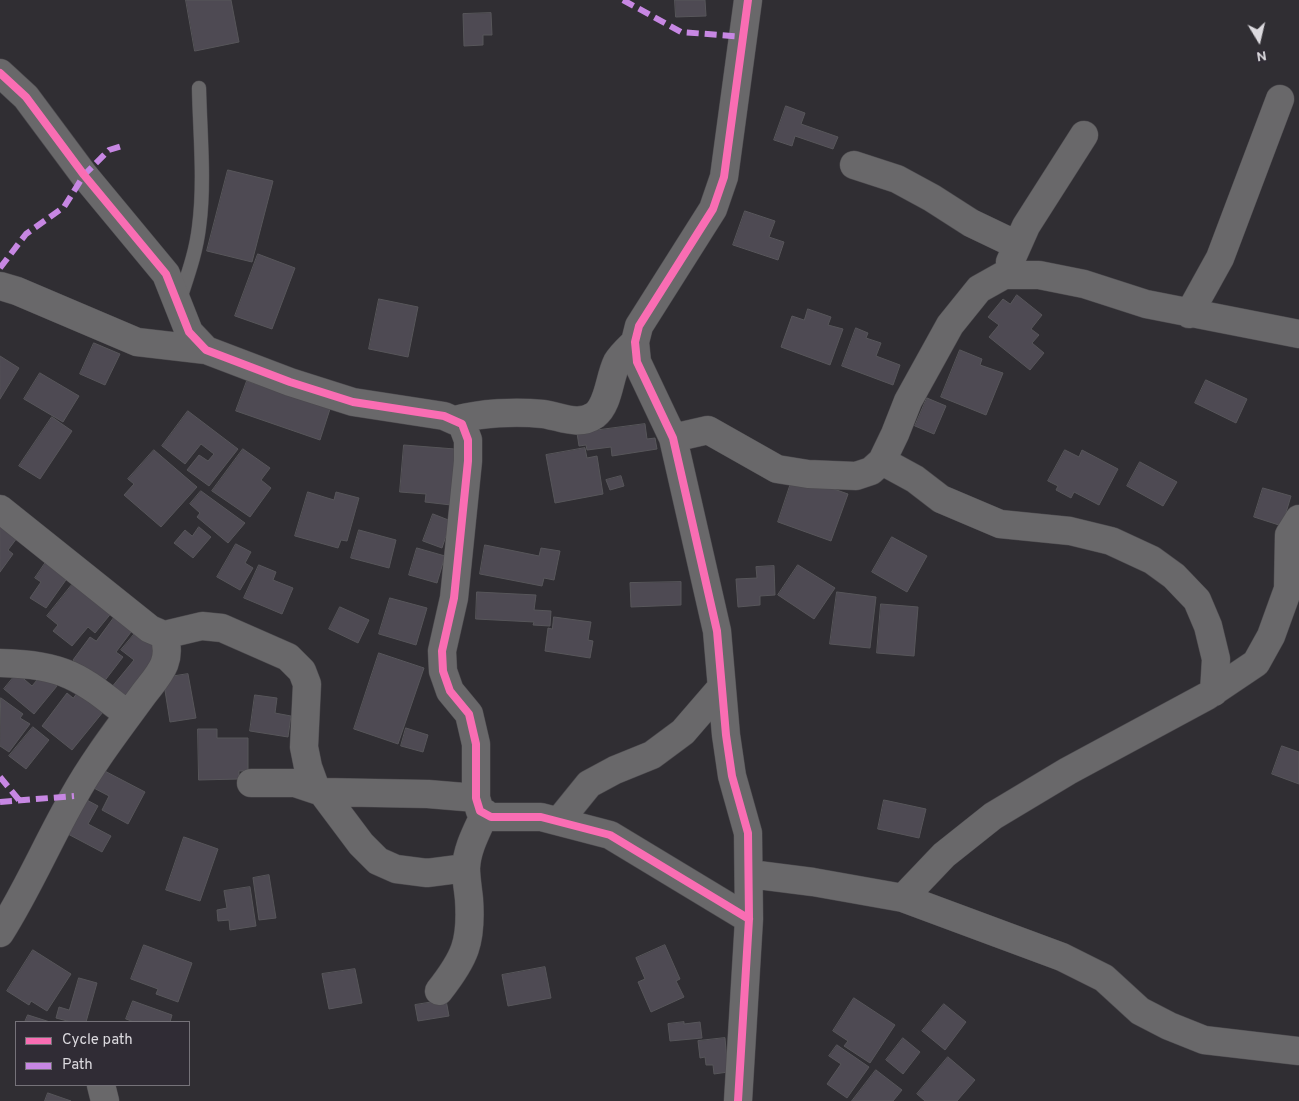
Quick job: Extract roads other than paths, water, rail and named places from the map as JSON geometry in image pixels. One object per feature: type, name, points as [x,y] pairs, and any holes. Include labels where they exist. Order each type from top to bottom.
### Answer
[{"type":"street","points":[[738,1101],[749,918],[750,874],[748,833],[732,776],[721,688],[717,631],[673,438],[637,362],[635,342],[639,326],[713,209],[724,176],[748,0]]},
{"type":"street","points":[[0,72],[26,97],[84,176],[166,274],[189,332],[206,350]]},
{"type":"street","points":[[1189,314],[1220,258],[1280,99]]},
{"type":"street","points":[[1004,275],[1026,226],[1084,136]]},
{"type":"street","points":[[854,165],[897,179],[932,198],[971,223],[1017,245]]},
{"type":"street","points":[[673,438],[708,430],[777,469],[808,474],[856,476],[871,471],[882,460],[908,401],[950,325],[979,289],[1004,275],[1039,275],[1084,284],[1146,304],[1189,314],[1299,334]]},
{"type":"street","points":[[0,286],[137,342],[206,350],[290,382],[353,402],[444,416],[462,424],[468,440],[468,461],[454,598],[442,651],[443,671],[450,691],[469,714],[476,744],[480,806],[466,868],[470,916],[468,945],[458,966],[440,991]]},
{"type":"street","points":[[455,420],[476,414],[542,414],[569,421],[594,415],[602,406],[609,380],[618,360],[635,342]]},
{"type":"street","points":[[882,460],[915,479],[941,499],[1000,524],[1070,531],[1111,541],[1152,560],[1174,576],[1196,600],[1208,626],[1216,659],[1214,692]]},
{"type":"street","points":[[0,510],[71,564],[134,618],[150,629],[164,635],[202,626],[222,628],[288,656],[302,671],[307,684],[304,747],[308,767],[319,790],[361,844],[378,861],[396,869],[427,873],[466,868]]},
{"type":"street","points":[[903,898],[944,855],[993,816],[1068,771],[1214,692],[1256,663],[1271,636],[1288,589],[1289,536],[1299,519]]},
{"type":"street","points":[[0,933],[25,892],[74,796],[128,714],[164,665],[168,648],[164,635]]},
{"type":"street","points":[[0,663],[44,666],[63,671],[80,678],[128,714]]},
{"type":"street","points":[[560,822],[590,784],[652,755],[683,732],[721,688]]},
{"type":"street","points":[[251,783],[294,783],[319,790],[428,794],[480,806],[491,817],[541,817],[610,835],[749,918]]},
{"type":"street","points":[[750,874],[813,882],[903,898],[1062,957],[1104,978],[1140,1011],[1168,1026],[1204,1040],[1299,1052]]},
{"type":"street","points":[[101,1086],[105,1101]]},
{"type":"lane","points":[[178,305],[191,267],[199,228],[202,187],[199,88]]}]
